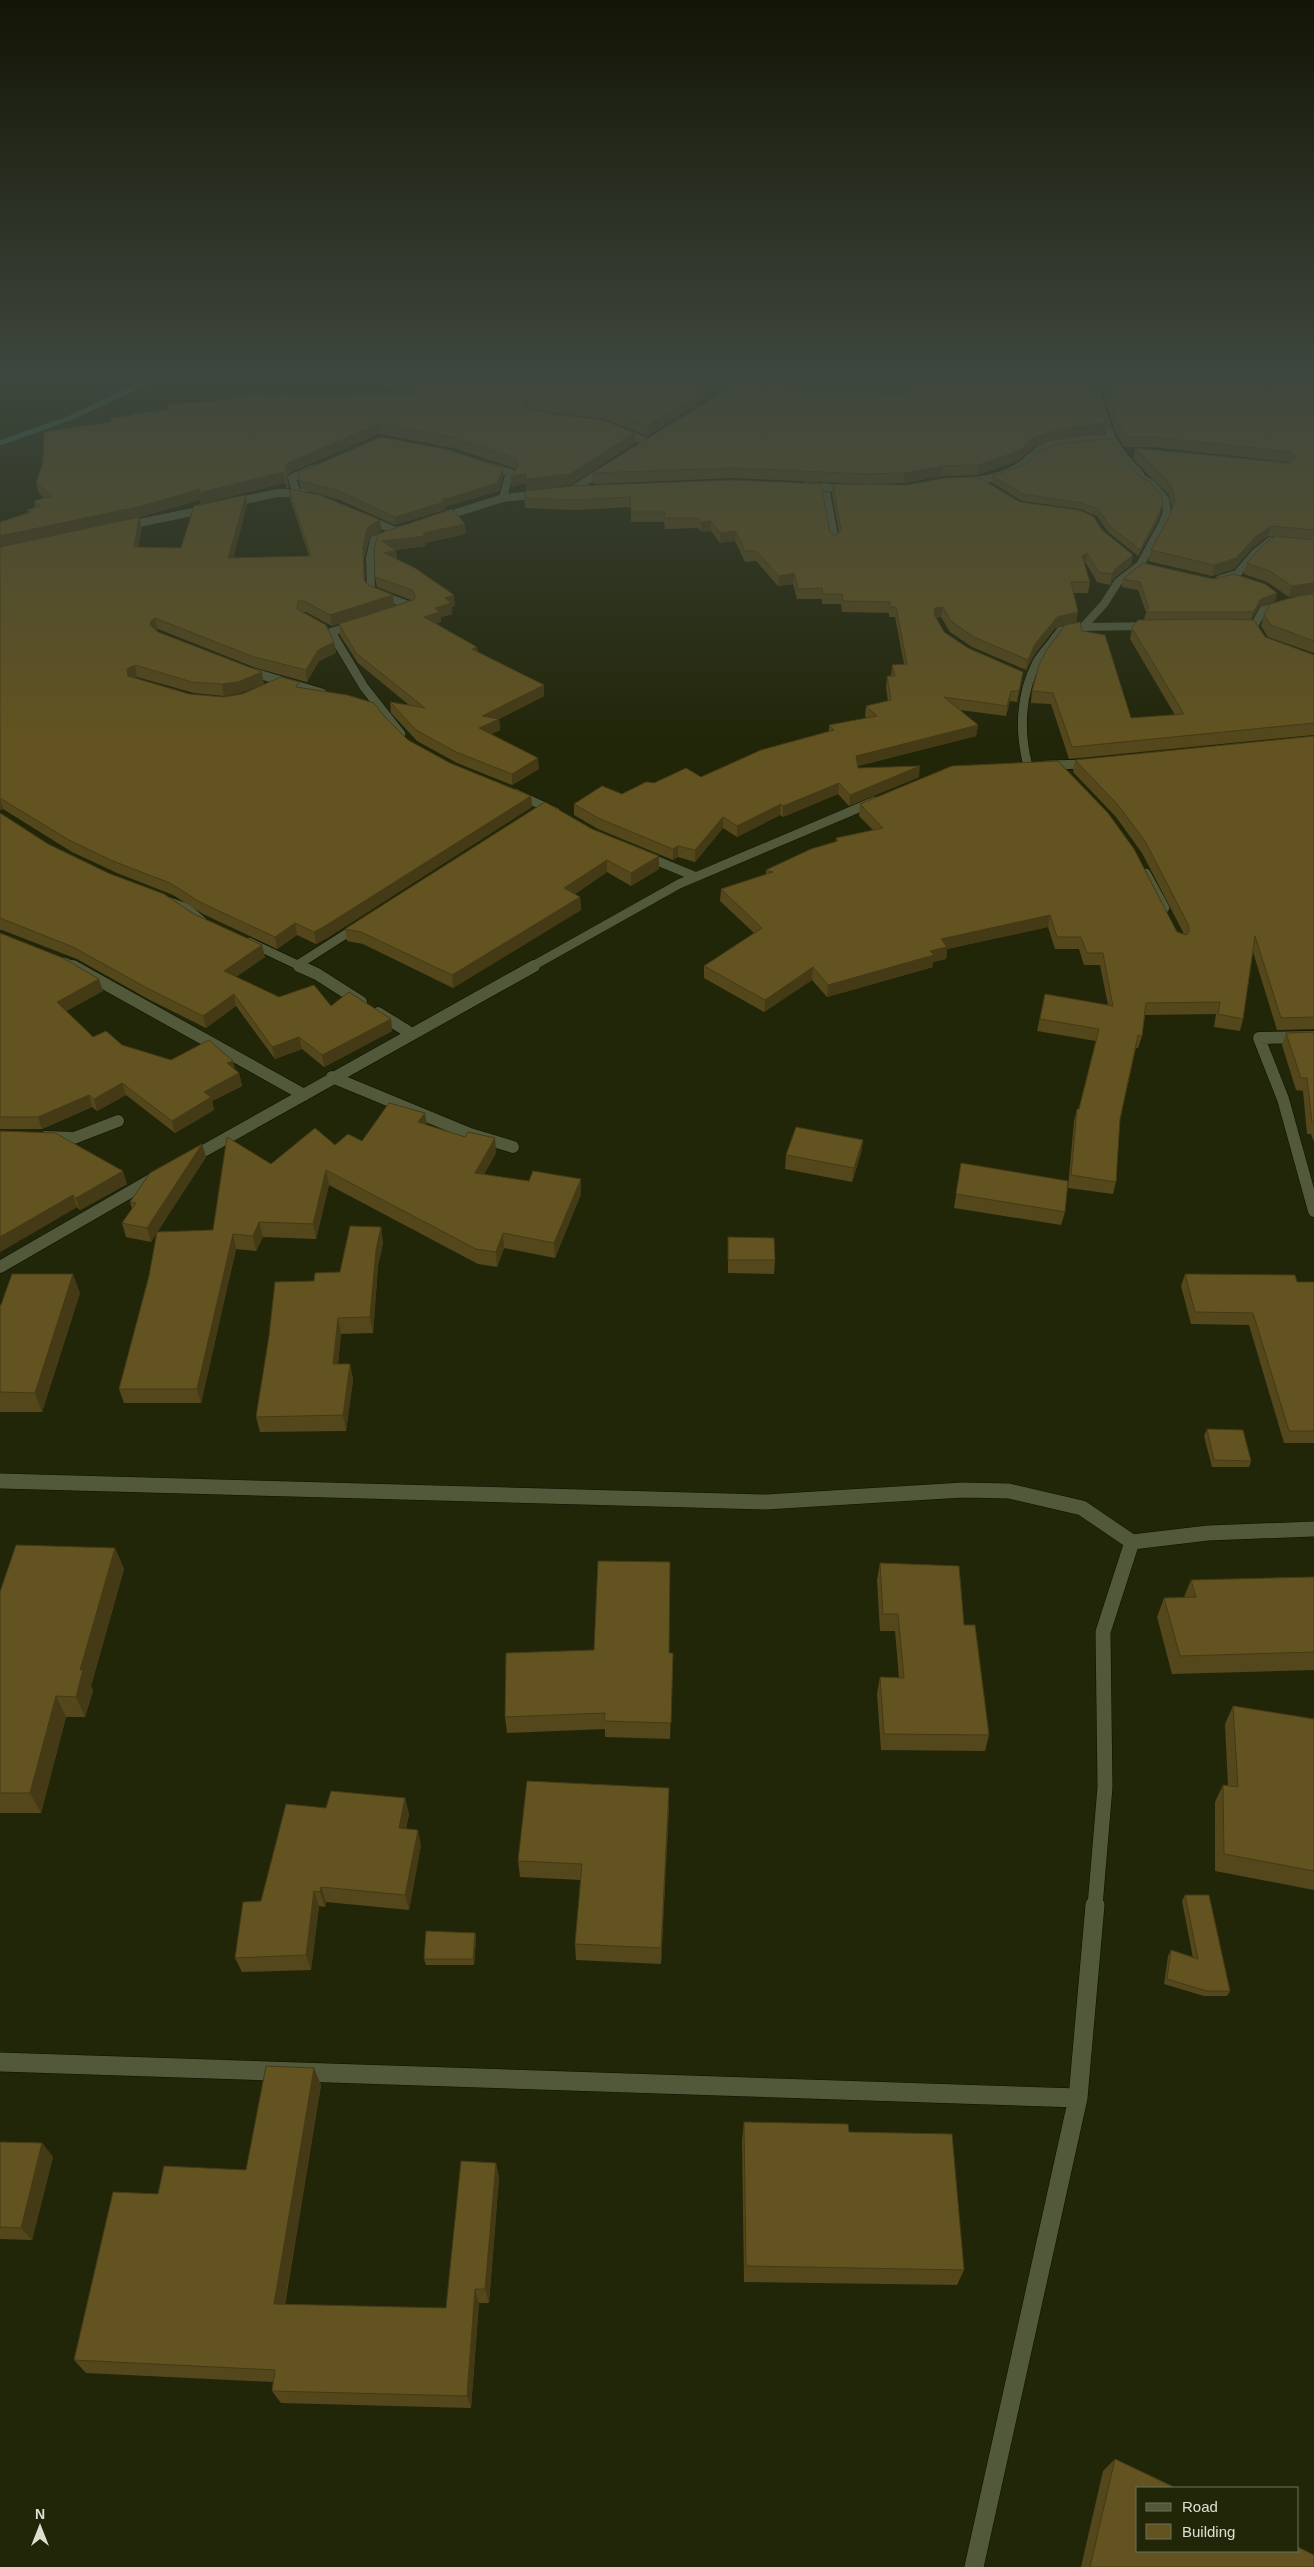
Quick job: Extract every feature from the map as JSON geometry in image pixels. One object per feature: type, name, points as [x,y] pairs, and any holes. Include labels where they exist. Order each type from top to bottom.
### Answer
[{"type":"street","points":[[114,528],[152,522],[261,497]]},
{"type":"street","points":[[431,520],[503,498],[513,497]]},
{"type":"street","points":[[827,497],[835,541]]},
{"type":"street","points":[[1083,627],[1104,604],[1118,582],[1140,565],[1163,523],[1167,511],[1163,497]]},
{"type":"street","points":[[360,515],[396,531]]},
{"type":"street","points":[[393,612],[411,606],[398,599],[371,591],[370,558],[374,540],[413,526]]},
{"type":"street","points":[[1212,582],[1237,574],[1254,553],[1271,541],[1279,542]]},
{"type":"street","points":[[1132,560],[1148,568]]},
{"type":"street","points":[[1230,575],[1247,581]]},
{"type":"street","points":[[1234,625],[1256,630],[1263,610],[1284,600],[1314,599]]},
{"type":"street","points":[[367,620],[328,630],[364,687],[382,709],[391,724],[407,740]]},
{"type":"street","points":[[1102,763],[1023,766],[1021,746],[1023,706],[1030,679],[1039,661],[1051,648],[1060,631],[1083,627],[1158,626]]},
{"type":"street","points":[[236,667],[277,684],[327,694]]},
{"type":"street","points":[[1021,676],[1030,679]]},
{"type":"street","points":[[364,704],[382,709]]},
{"type":"street","points":[[1058,765],[1067,775]]},
{"type":"street","points":[[504,789],[546,806],[562,815]]},
{"type":"street","points":[[185,1161],[694,876],[887,796]]},
{"type":"street","points":[[529,816],[546,806]]},
{"type":"street","points":[[631,850],[694,876]]},
{"type":"street","points":[[1142,866],[1168,916]]},
{"type":"street","points":[[153,895],[187,908],[198,920],[213,926]]},
{"type":"street","points":[[299,964],[373,917]]},
{"type":"street","points":[[236,936],[299,964],[412,1034]]},
{"type":"street","points":[[51,956],[84,970],[304,1095]]},
{"type":"street","points":[[1314,1037],[1260,1038],[1283,1098],[1314,1211]]},
{"type":"street","points":[[332,1077],[470,1134],[513,1147]]},
{"type":"street","points":[[29,1136],[74,1138],[118,1121]]},
{"type":"street","points":[[0,1267],[168,1170]]},
{"type":"street","points":[[0,1481],[766,1502],[963,1490],[1010,1491],[1082,1508],[1132,1542],[1208,1533],[1314,1529]]},
{"type":"street","points":[[974,2567],[1078,2098],[1105,1787],[1103,1632],[1132,1542]]},
{"type":"street","points":[[0,2062],[1078,2098]]},
{"type":"building","points":[[48,497],[173,497],[142,506],[0,536],[0,522],[31,512],[27,510],[41,506],[34,501]]},
{"type":"building","points":[[245,497],[228,558],[311,556],[292,497],[324,497],[380,520],[367,528],[363,547],[364,580],[368,585],[393,595],[330,615],[304,601],[298,601],[297,609],[326,625],[334,642],[318,650],[306,670],[254,657],[155,618],[151,621],[150,625],[158,632],[262,672],[238,682],[222,684],[192,682],[135,665],[127,669],[128,676],[189,694],[223,697],[242,694],[281,677],[299,682],[296,687],[347,695],[374,703],[408,740],[450,763],[531,796],[325,926],[314,932],[295,923],[275,937],[200,902],[170,883],[113,861],[69,840],[0,798],[0,547],[139,517],[134,547],[181,548],[194,506]]},
{"type":"building","points":[[351,497],[453,497],[442,500],[444,502],[395,517]]},
{"type":"building","points":[[525,497],[823,497],[830,532],[836,536],[841,530],[835,497],[1011,497],[1020,502],[1079,510],[1093,516],[1102,530],[1133,555],[1116,568],[1112,574],[1099,572],[1087,553],[1082,556],[1090,582],[1071,582],[1078,612],[1057,617],[1035,644],[1028,660],[974,637],[951,621],[943,607],[935,608],[934,614],[944,632],[968,648],[1023,672],[1019,691],[1011,691],[1007,706],[944,697],[978,725],[856,756],[858,768],[920,766],[850,795],[839,783],[783,806],[781,804],[737,826],[723,817],[695,850],[678,846],[673,849],[598,818],[574,804],[602,786],[622,794],[646,782],[654,783],[686,768],[701,777],[761,750],[834,730],[829,725],[877,716],[866,706],[891,700],[887,676],[895,676],[892,665],[907,664],[896,607],[890,607],[890,602],[843,601],[842,594],[823,594],[822,588],[798,589],[794,573],[779,576],[756,551],[745,551],[736,531],[720,533],[711,521],[701,522],[698,518],[665,518],[664,512],[631,512],[630,497],[574,500]]},
{"type":"building","points":[[1041,497],[1161,497],[1163,504],[1140,550],[1110,526],[1098,509],[1081,503]]},
{"type":"building","points":[[1174,497],[1314,497],[1314,530],[1271,526],[1254,538],[1236,558],[1214,565],[1151,550],[1170,515],[1175,500]]},
{"type":"building","points":[[452,509],[465,524],[423,533],[425,536],[382,541],[396,550],[384,553],[415,568],[454,595],[445,598],[451,603],[435,608],[440,612],[424,617],[477,647],[472,649],[544,685],[482,716],[499,719],[479,728],[538,758],[512,774],[456,752],[416,730],[390,702],[425,708],[356,653],[339,624],[414,600],[415,595],[412,590],[375,577],[374,548],[378,534]]},
{"type":"building","points":[[1275,536],[1314,540],[1314,583],[1292,586],[1270,571],[1247,563],[1262,546]]},
{"type":"building","points":[[1143,563],[1213,579],[1234,574],[1265,584],[1277,593],[1261,599],[1253,612],[1146,612],[1149,608],[1140,582],[1123,579]]},
{"type":"building","points":[[1314,594],[1314,641],[1271,625],[1264,615],[1270,604],[1298,596]]},
{"type":"building","points":[[1138,620],[1254,620],[1265,637],[1314,655],[1314,723],[1072,747],[1053,693],[1032,691],[1039,665],[1046,651],[1065,625],[1080,622],[1082,631],[1105,635],[1131,718],[1184,714],[1132,628]]},
{"type":"building","points":[[1314,736],[1314,1017],[1281,1018],[1255,936],[1243,1019],[1218,1014],[1220,1002],[1146,1003],[1142,1036],[1138,1035],[1120,1119],[1116,1182],[1071,1175],[1077,1109],[1079,1109],[1099,1029],[1040,1019],[1045,994],[1113,1006],[1103,953],[1087,953],[1081,937],[1057,937],[1050,915],[941,939],[947,947],[930,951],[934,955],[828,985],[813,967],[765,1000],[704,966],[762,928],[721,889],[773,872],[766,870],[811,849],[838,841],[836,838],[883,828],[860,804],[952,766],[1058,761],[1108,813],[1134,849],[1177,932],[1186,935],[1189,932],[1189,926],[1145,841],[1118,805],[1075,760]]},
{"type":"building","points":[[545,802],[592,829],[659,856],[631,873],[607,860],[564,888],[580,897],[452,975],[361,932],[345,929]]},
{"type":"building","points":[[0,813],[48,844],[108,873],[164,894],[194,914],[262,945],[224,971],[279,997],[314,985],[331,1006],[349,992],[391,1019],[322,1055],[299,1037],[272,1047],[234,994],[203,1016],[147,988],[73,947],[0,918]]},
{"type":"building","points":[[0,933],[63,958],[99,979],[57,1002],[93,1037],[106,1031],[122,1045],[171,1060],[209,1040],[233,1061],[227,1063],[239,1073],[204,1092],[211,1097],[172,1121],[122,1083],[94,1099],[89,1095],[38,1117],[0,1117]]},
{"type":"building","points":[[1314,1032],[1314,1122],[1312,1122],[1307,1078],[1301,1078],[1286,1033]]},
{"type":"building","points":[[389,1103],[425,1113],[418,1122],[465,1137],[468,1132],[495,1138],[475,1173],[529,1181],[533,1171],[581,1179],[554,1243],[503,1233],[496,1252],[476,1249],[326,1170],[313,1224],[259,1222],[253,1236],[233,1234],[197,1389],[119,1389],[149,1276],[157,1232],[213,1230],[227,1137],[271,1164],[315,1128],[335,1145],[348,1134],[362,1141]]},
{"type":"building","points":[[796,1127],[863,1140],[854,1168],[786,1155]]},
{"type":"building","points":[[0,1131],[55,1133],[123,1171],[76,1198],[73,1195],[0,1237]]},
{"type":"building","points":[[202,1144],[147,1228],[122,1223],[136,1203],[130,1202],[150,1173]]},
{"type":"building","points":[[961,1163],[1068,1181],[1065,1212],[956,1194]]},
{"type":"building","points":[[350,1226],[381,1227],[376,1250],[370,1317],[338,1318],[333,1364],[350,1364],[343,1415],[256,1417],[269,1336],[275,1282],[314,1281],[315,1273],[340,1272]]},
{"type":"building","points":[[728,1237],[774,1238],[775,1260],[728,1260]]},
{"type":"building","points":[[12,1274],[73,1274],[35,1393],[0,1392],[0,1305]]},
{"type":"building","points":[[1185,1274],[1295,1275],[1297,1282],[1314,1282],[1314,1431],[1289,1431],[1253,1313],[1195,1312]]},
{"type":"building","points":[[1207,1429],[1243,1430],[1251,1461],[1214,1460]]},
{"type":"building","points":[[16,1545],[115,1548],[80,1670],[83,1670],[76,1697],[56,1696],[30,1793],[0,1793],[0,1592]]},
{"type":"building","points":[[598,1561],[670,1562],[669,1653],[673,1653],[671,1723],[604,1721],[605,1713],[505,1717],[506,1653],[594,1650]]},
{"type":"building","points":[[880,1563],[959,1566],[964,1625],[975,1625],[989,1735],[884,1734],[880,1677],[904,1678],[898,1614],[883,1614]]},
{"type":"building","points":[[1314,1577],[1314,1652],[1180,1656],[1164,1598],[1196,1597],[1191,1580]]},
{"type":"building","points":[[1233,1706],[1314,1719],[1314,1871],[1224,1854],[1223,1785],[1238,1787]]},
{"type":"building","points":[[527,1781],[669,1788],[661,1948],[575,1944],[582,1864],[518,1861]]},
{"type":"building","points":[[331,1791],[405,1798],[399,1828],[418,1830],[405,1895],[321,1887],[320,1892],[314,1891],[306,1955],[235,1958],[243,1902],[261,1901],[286,1804],[326,1808]]},
{"type":"building","points":[[1185,1895],[1209,1895],[1230,1991],[1207,1991],[1167,1979],[1171,1950],[1198,1959]]},
{"type":"building","points":[[426,1931],[475,1933],[473,1959],[424,1959]]},
{"type":"building","points":[[266,2066],[314,2068],[274,2304],[446,2308],[461,2161],[496,2163],[485,2289],[475,2289],[467,2396],[272,2391],[275,2370],[74,2360],[113,2192],[158,2194],[164,2166],[246,2170]]},
{"type":"building","points":[[744,2122],[848,2124],[849,2132],[952,2134],[964,2270],[746,2266]]},
{"type":"building","points":[[0,2142],[42,2143],[21,2228],[0,2227]]},
{"type":"building","points":[[1115,2459],[1174,2487],[1136,2487],[1136,2552],[1299,2552],[1299,2548],[1314,2555],[1314,2567],[1090,2567]]}]
